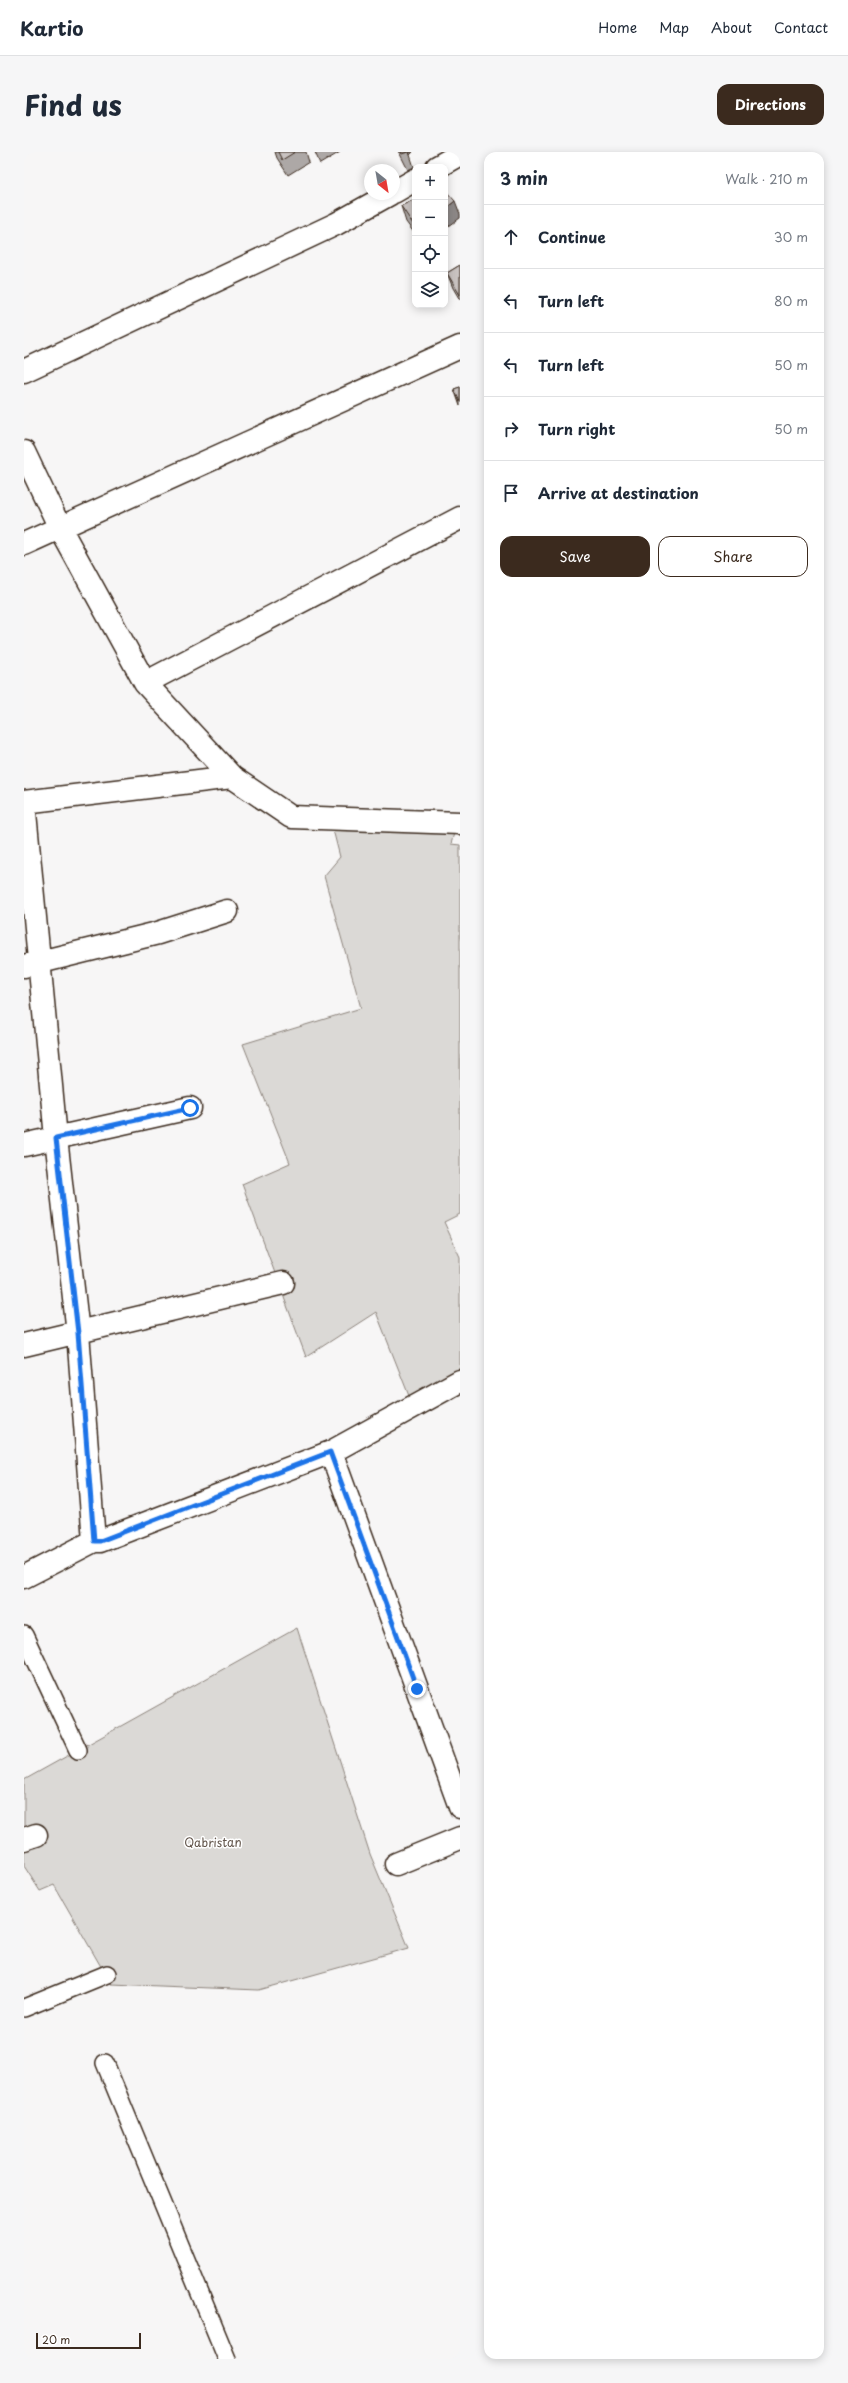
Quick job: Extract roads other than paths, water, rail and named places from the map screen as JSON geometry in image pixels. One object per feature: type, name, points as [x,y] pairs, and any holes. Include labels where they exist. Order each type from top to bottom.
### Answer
[{"type":"street","points":[[442,164],[460,154]]},
{"type":"street","points":[[400,189],[412,182]]},
{"type":"street","points":[[24,371],[336,224],[379,200]]},
{"type":"street","points":[[24,544],[460,347]]},
{"type":"street","points":[[24,452],[60,528],[145,683],[232,777],[291,817],[460,822]]},
{"type":"street","points":[[145,683],[460,518]]},
{"type":"street","points":[[94,1541],[78,1333],[56,1138],[31,964],[24,802],[232,777]]},
{"type":"street","points":[[31,964],[158,933],[227,910]]},
{"type":"street","points":[[24,1145],[190,1108]]},
{"type":"street","points":[[24,1346],[283,1283]]},
{"type":"street","points":[[24,1577],[94,1541],[107,1538],[330,1452],[459,1384]]},
{"type":"street","points":[[330,1452],[460,1807]]},
{"type":"street","points":[[396,1864],[460,1838]]},
{"type":"lane","points":[[24,1635],[78,1750]]},
{"type":"lane","points":[[24,2008],[107,1974]]},
{"type":"lane","points":[[105,2064],[227,2359]]},
{"type":"park label","name":"Qabristan","points":[[213,1843]]}]
